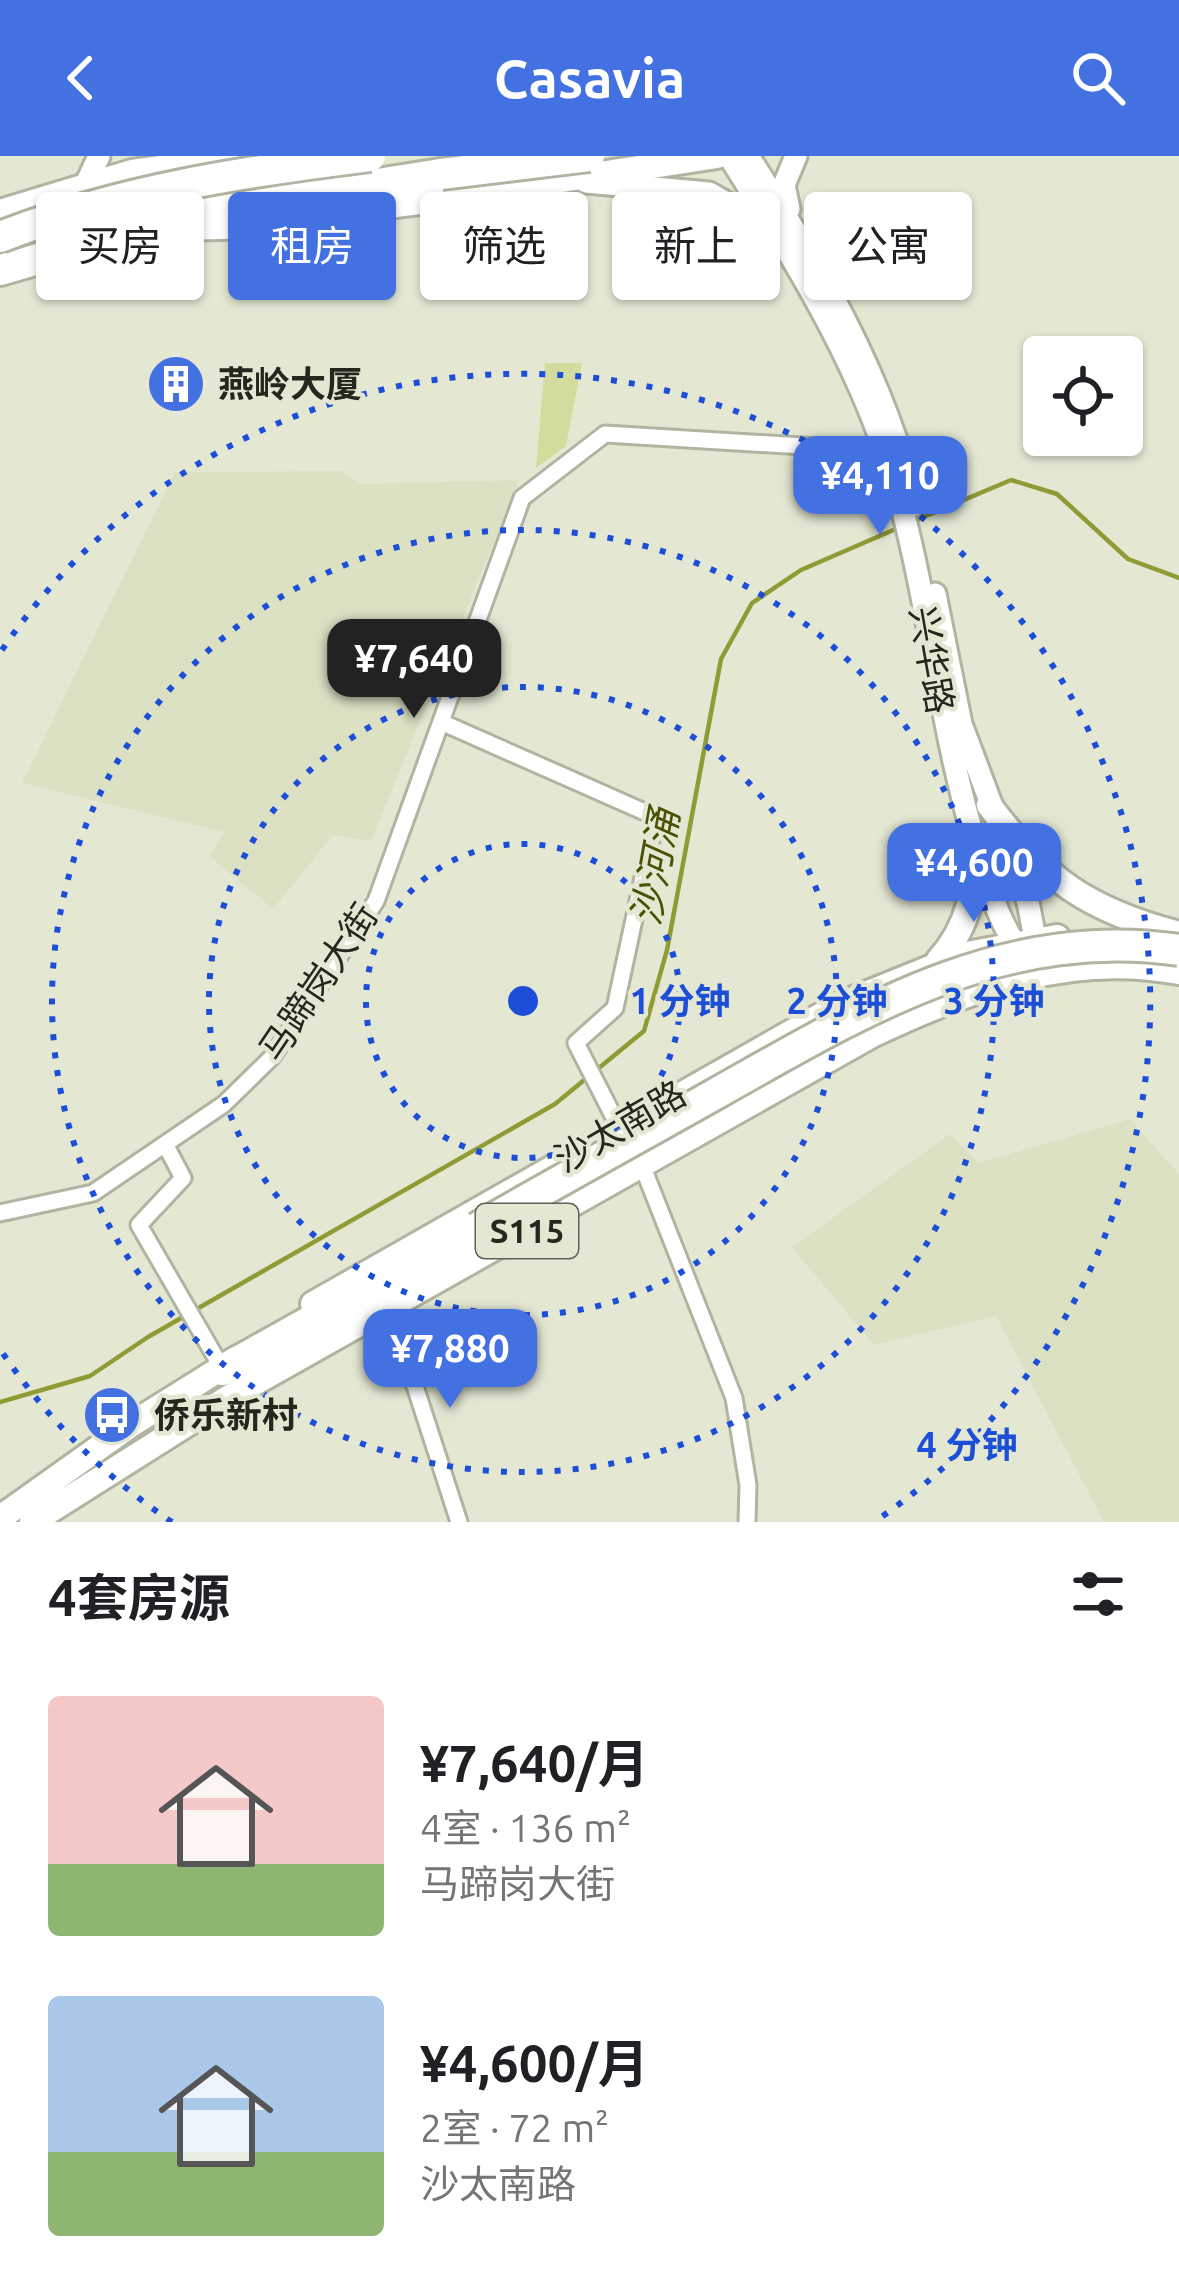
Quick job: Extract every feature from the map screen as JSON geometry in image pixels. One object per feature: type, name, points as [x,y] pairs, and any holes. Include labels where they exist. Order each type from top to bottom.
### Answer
[{"type":"highway","points":[[0,237],[144,190],[370,156]]},
{"type":"highway","points":[[204,211],[441,174],[580,164]]},
{"type":"highway","points":[[0,270],[36,259]]},
{"type":"highway","points":[[224,1370],[800,1045],[923,982],[1046,949],[1098,945],[1179,950]]},
{"type":"main road","points":[[87,182],[99,156]]},
{"type":"main road","points":[[0,212],[143,161],[246,156]]},
{"type":"main road","points":[[204,226],[224,227],[580,164],[717,156]]},
{"type":"main road","name":"兴华路","points":[[729,156],[791,237],[907,500]]},
{"type":"main road","name":"兴华路","points":[[748,156],[880,393],[957,708],[1025,941]]},
{"type":"main road","points":[[791,237],[784,184],[796,156]]},
{"type":"main road","points":[[580,164],[709,193],[791,237]]},
{"type":"main road","name":"兴华路","points":[[922,561],[937,695],[975,842],[1038,973]]},
{"type":"main road","points":[[989,806],[1022,849],[1069,891],[1118,916],[1179,936]]},
{"type":"main road","points":[[937,963],[966,921],[975,888],[975,842]]},
{"type":"main road","name":"S115","points":[[1025,941],[1179,936]]},
{"type":"main road","name":"沙太南路","points":[[0,1518],[132,1424],[224,1370],[335,1290],[618,1127],[841,1004],[937,963],[1025,941]]},
{"type":"main road","name":"S115","points":[[1038,973],[1093,966],[1179,972]]},
{"type":"main road","name":"沙太南路","points":[[32,1522],[262,1378],[645,1167],[702,1129],[872,1035],[962,995],[1038,973]]},
{"type":"street","name":"马蹄岗大街","points":[[0,1214],[93,1193],[224,1105],[272,1057],[376,901],[522,498],[605,434],[884,451]]},
{"type":"street","points":[[440,722],[656,817],[615,1008],[576,1043],[607,1096],[618,1127],[645,1167],[734,1398],[748,1485],[746,1522]]},
{"type":"street","points":[[164,1144],[183,1178],[140,1225],[224,1370]]},
{"type":"street","points":[[392,1316],[459,1522]]},
{"type":"shaded area","points":[[342,471],[359,484],[519,480],[371,841],[333,835],[273,909],[209,856],[224,832],[22,783],[175,472]]},
{"type":"shaded area","points":[[1130,1119],[1179,1174],[1179,1522],[1104,1522],[996,1316],[874,1345],[792,1247],[950,1134],[979,1163]]},
{"type":"green space","points":[[545,363],[582,363],[566,446],[536,468]]},
{"type":"waterway","name":"沙河涌","points":[[914,521],[1011,480],[1057,494],[1128,559],[1179,578]]},
{"type":"waterway","name":"沙河涌","points":[[0,1402],[90,1376],[148,1337],[555,1104],[644,1031],[667,950],[721,659],[752,603],[801,570],[898,528]]},
{"type":"place","name":"燕岭大厦","points":[[176,384]]},
{"type":"place","name":"侨乐新村","points":[[112,1415]]}]
